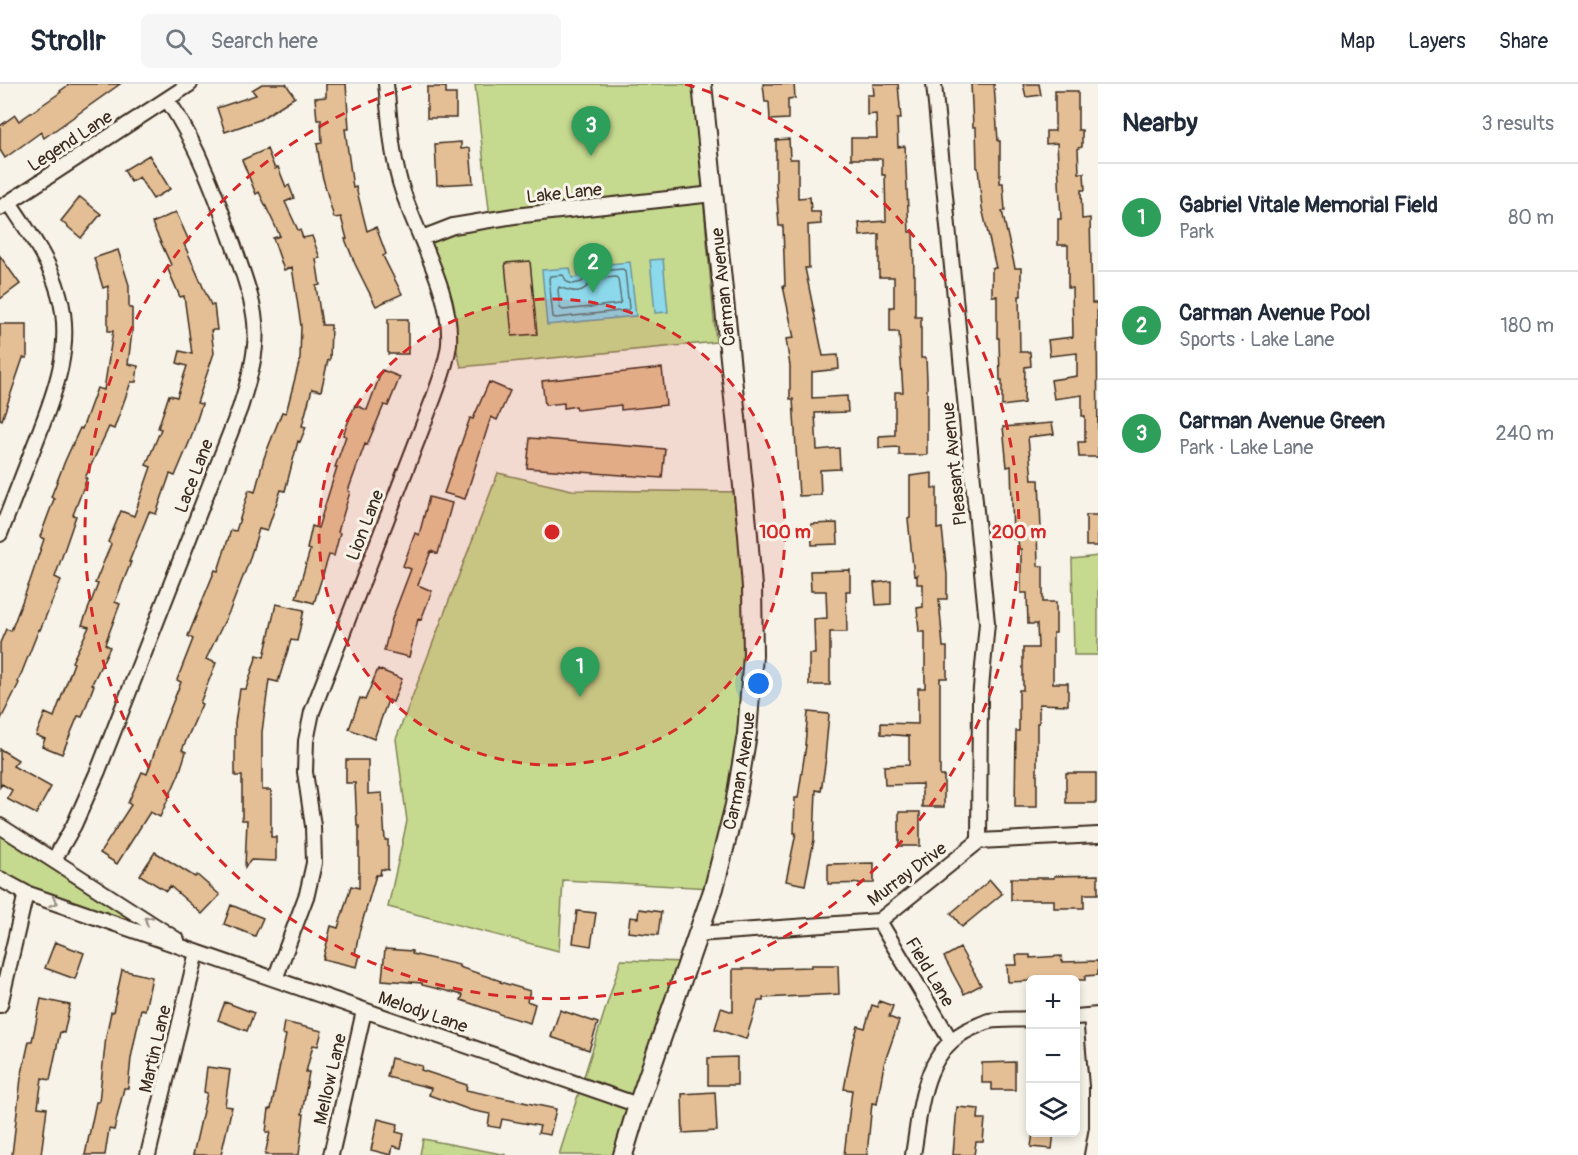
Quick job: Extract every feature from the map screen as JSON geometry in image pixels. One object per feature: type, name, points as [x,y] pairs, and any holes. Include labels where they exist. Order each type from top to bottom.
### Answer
[{"type":"main road","name":"Carman Avenue","points":[[623,1155],[638,1105],[714,888],[735,805],[747,734],[753,655],[752,586],[748,535],[702,84]]},
{"type":"street","name":"Legend Lane","points":[[5,205],[190,84]]},
{"type":"street","name":"Lion Lane","points":[[275,979],[307,894],[314,863],[314,826],[305,772],[306,741],[312,712],[447,360],[448,315],[422,238],[403,192],[393,152],[386,84]]},
{"type":"street","name":"Pleasant Avenue","points":[[934,84],[987,623],[980,699],[979,841]]},
{"type":"street","name":"Lace Lane","points":[[54,860],[74,825],[98,771],[240,408],[254,362],[255,322],[250,294],[202,164],[182,120],[167,99]]},
{"type":"street","name":"Lake Lane","points":[[422,238],[453,226],[514,216],[713,194]]},
{"type":"street","points":[[0,534],[52,399],[64,348],[64,322],[60,294],[44,257],[5,205]]},
{"type":"street","name":"Melody Lane","points":[[0,826],[197,952]]},
{"type":"street","points":[[979,841],[1098,835]]},
{"type":"street","name":"Murray Drive","points":[[697,934],[879,921],[979,841]]},
{"type":"street","name":"Melody Lane","points":[[0,879],[26,893],[638,1105]]},
{"type":"street","points":[[0,1005],[26,893]]},
{"type":"street","name":"Field Lane","points":[[879,921],[951,1041]]},
{"type":"street","name":"Martin Lane","points":[[148,1155],[197,952]]},
{"type":"street","name":"Mellow Lane","points":[[331,1155],[364,1011]]},
{"type":"street","points":[[1080,1017],[1095,1016],[1097,1128],[1092,1155]]},
{"type":"street","points":[[913,1155],[926,1080],[936,1059],[951,1041],[966,1031],[988,1022],[1026,1019]]},
{"type":"green space","points":[[475,84],[693,84],[716,342],[461,367],[429,243],[459,232],[491,227]]},
{"type":"green space","points":[[498,473],[572,490],[741,492],[748,586],[744,737],[712,888],[563,880],[559,951],[388,907],[407,821],[396,739]]},
{"type":"green space","points":[[1098,556],[1098,655],[1074,655],[1072,559]]},
{"type":"green space","points":[[0,829],[184,946],[27,891],[0,876]]},
{"type":"green space","points":[[621,960],[685,962],[623,1155],[559,1155]]},
{"type":"green space","points":[[423,1139],[507,1155],[420,1155]]},
{"type":"water","points":[[663,259],[668,312],[655,313],[650,260]]},
{"type":"water","points":[[630,262],[636,316],[547,325],[542,270],[570,268],[572,278],[578,277],[577,267]]},
{"type":"building","points":[[70,84],[120,84],[44,138],[41,132],[5,158],[0,150],[0,126],[15,115],[19,121]]},
{"type":"building","points":[[262,84],[286,84],[295,97],[259,120],[225,132],[217,108],[256,95],[252,90]]},
{"type":"building","points":[[326,84],[346,84],[349,129],[345,129],[353,188],[356,187],[367,231],[376,227],[386,254],[383,256],[402,294],[376,306],[345,239],[347,239],[341,217],[334,218],[322,175],[317,144],[322,143],[321,120],[317,120],[315,98],[326,97]]},
{"type":"building","points":[[763,84],[794,84],[795,98],[788,99],[788,119],[770,120],[769,102],[765,102]]},
{"type":"building","points":[[873,84],[898,84],[901,119],[897,119],[898,147],[905,146],[909,232],[913,232],[915,317],[921,317],[921,358],[926,358],[927,455],[899,455],[899,447],[879,448],[879,436],[895,435],[895,392],[903,392],[899,332],[890,332],[890,307],[894,307],[894,277],[879,277],[879,234],[860,236],[859,223],[886,221],[885,175],[882,175],[882,159],[851,159],[851,138],[877,138],[876,114],[867,115],[867,95],[874,95]]},
{"type":"building","points":[[971,84],[994,84],[998,141],[1000,141],[1000,183],[1003,183],[1005,211],[1002,211],[1015,268],[1021,268],[1020,352],[1030,352],[1031,366],[1025,367],[1024,403],[1002,406],[999,338],[997,338],[997,296],[992,296],[992,268],[996,268],[982,208],[977,168],[976,127],[973,127]]},
{"type":"building","points":[[1023,84],[1039,84],[1041,95],[1026,97]]},
{"type":"building","points":[[427,87],[446,87],[446,94],[456,94],[456,118],[427,118]]},
{"type":"building","points":[[1055,91],[1078,91],[1078,130],[1082,130],[1082,147],[1078,148],[1079,173],[1084,173],[1085,190],[1081,190],[1082,219],[1090,218],[1092,303],[1097,303],[1098,457],[1079,457],[1078,442],[1085,442],[1082,395],[1054,399],[1051,380],[1077,376],[1077,353],[1050,356],[1048,340],[1073,337],[1072,288],[1068,288],[1068,245],[1058,245],[1058,219],[1061,219],[1057,143],[1046,144],[1046,131],[1055,131]]},
{"type":"building","points":[[789,139],[790,159],[798,159],[798,198],[810,197],[811,212],[820,212],[821,224],[808,225],[809,268],[805,268],[823,356],[838,355],[839,369],[812,372],[812,398],[847,396],[848,412],[815,413],[817,450],[839,448],[840,469],[820,470],[821,495],[799,496],[793,399],[790,399],[790,366],[786,339],[794,338],[783,286],[785,286],[783,226],[779,226],[776,183],[776,140]]},
{"type":"building","points":[[461,142],[461,149],[470,148],[473,183],[437,185],[435,144]]},
{"type":"building","points":[[267,149],[275,169],[278,167],[286,187],[289,185],[294,198],[285,202],[298,230],[303,238],[312,236],[320,258],[316,259],[320,285],[316,286],[322,325],[331,325],[330,360],[328,360],[321,391],[312,389],[302,426],[306,427],[300,442],[298,441],[285,491],[281,490],[267,531],[259,529],[230,610],[206,659],[216,663],[200,703],[202,704],[182,750],[186,752],[179,774],[160,817],[150,812],[117,864],[100,853],[131,805],[128,803],[142,772],[147,774],[181,682],[177,680],[193,639],[188,636],[215,570],[218,571],[231,530],[236,531],[249,490],[255,492],[264,458],[282,412],[286,413],[300,359],[301,326],[292,267],[284,270],[273,238],[280,236],[259,192],[256,194],[242,160]]},
{"type":"building","points":[[149,155],[170,189],[153,199],[139,177],[131,182],[124,170]]},
{"type":"building","points":[[80,197],[101,214],[81,238],[61,221]]},
{"type":"building","points":[[176,212],[189,241],[184,244],[211,305],[214,305],[217,330],[211,330],[214,353],[197,403],[202,404],[191,438],[175,476],[170,474],[156,514],[149,512],[115,602],[120,604],[105,644],[110,647],[92,684],[94,685],[82,717],[78,716],[62,754],[42,746],[45,739],[36,735],[45,713],[54,717],[74,663],[72,662],[89,627],[82,625],[98,584],[95,583],[111,544],[108,542],[121,511],[134,516],[151,467],[146,465],[161,429],[158,428],[169,395],[177,397],[187,366],[177,363],[180,351],[192,354],[184,296],[180,297],[167,267],[171,265],[152,223]]},
{"type":"building","points":[[118,250],[129,285],[132,332],[128,364],[138,366],[136,382],[131,382],[114,429],[109,427],[85,478],[87,478],[73,515],[76,516],[55,577],[61,580],[39,629],[19,683],[0,721],[0,643],[6,629],[11,631],[30,581],[44,539],[40,537],[54,499],[51,497],[65,461],[80,428],[82,429],[97,388],[104,390],[113,331],[108,331],[108,286],[103,288],[94,258]]},
{"type":"building","points":[[0,256],[20,284],[0,299]]},
{"type":"building","points":[[530,261],[537,334],[512,336],[505,263]]},
{"type":"building","points":[[388,319],[408,319],[408,354],[388,354]]},
{"type":"building","points":[[0,324],[27,324],[27,358],[23,358],[2,420],[0,419]]},
{"type":"building","points":[[662,368],[666,405],[621,410],[621,405],[577,410],[576,406],[564,408],[564,403],[545,405],[542,381]]},
{"type":"building","points":[[382,370],[400,377],[388,406],[384,405],[367,445],[365,444],[348,491],[350,492],[338,532],[340,533],[334,556],[329,555],[314,603],[296,598],[310,550],[307,549],[312,526],[318,528],[346,436],[343,435],[355,405],[367,410]]},
{"type":"building","points":[[489,382],[510,391],[497,420],[491,417],[465,499],[444,493],[470,418],[473,419]]},
{"type":"building","points":[[1052,423],[1054,434],[1028,437],[1032,480],[1039,480],[1041,530],[1037,530],[1038,566],[1043,566],[1043,602],[1056,602],[1056,633],[1053,633],[1053,683],[1068,683],[1068,705],[1039,704],[1037,807],[1015,807],[1016,731],[1019,731],[1019,690],[1023,690],[1023,648],[1038,648],[1037,624],[1028,624],[1027,593],[1021,593],[1021,549],[1019,549],[1018,539],[1013,539],[1011,466],[1007,467],[1003,427]]},
{"type":"building","points":[[530,438],[665,449],[662,478],[527,468]]},
{"type":"building","points":[[932,473],[932,488],[937,488],[937,529],[942,528],[947,575],[947,599],[939,599],[943,647],[947,647],[947,678],[940,678],[940,776],[944,776],[944,807],[922,807],[922,784],[885,785],[884,766],[909,765],[909,736],[881,734],[881,723],[918,724],[918,688],[925,688],[925,632],[919,632],[917,608],[923,607],[923,584],[917,584],[917,575],[914,576],[908,519],[910,518],[910,476]]},
{"type":"building","points":[[429,497],[452,503],[438,554],[431,551],[418,585],[432,591],[421,620],[418,619],[409,657],[384,651],[392,619],[411,569],[403,566],[415,533],[419,535]]},
{"type":"building","points":[[1086,515],[1098,515],[1098,546],[1086,546]]},
{"type":"building","points":[[837,523],[838,544],[812,545],[811,524]]},
{"type":"building","points":[[850,570],[850,591],[846,591],[847,632],[830,632],[830,685],[809,685],[809,654],[815,654],[814,619],[827,618],[826,591],[811,591],[810,571]]},
{"type":"building","points":[[891,581],[891,604],[876,605],[874,583]]},
{"type":"building","points":[[276,604],[304,610],[297,641],[291,640],[278,682],[269,680],[262,732],[262,790],[271,790],[271,837],[276,837],[276,861],[251,860],[245,867],[247,820],[242,820],[242,776],[235,776],[235,723],[240,689],[246,689],[257,655],[264,657]]},
{"type":"building","points":[[378,669],[402,679],[393,702],[388,700],[374,739],[349,729],[360,698],[365,700]]},
{"type":"building","points":[[808,712],[829,714],[826,758],[821,791],[816,790],[814,840],[805,885],[786,881],[796,833],[794,833],[795,798],[798,798],[806,745]]},
{"type":"building","points":[[0,749],[18,760],[13,766],[51,787],[36,814],[7,799],[12,790],[2,784],[0,787]]},
{"type":"building","points":[[346,760],[368,760],[368,794],[382,793],[385,840],[388,840],[388,870],[381,869],[380,875],[376,875],[359,933],[355,954],[360,955],[357,967],[323,959],[331,926],[338,928],[351,886],[359,888],[359,826],[357,826],[355,783],[346,783]]},
{"type":"building","points":[[1066,773],[1096,773],[1096,803],[1066,803]]},
{"type":"building","points":[[899,812],[920,812],[920,846],[899,846]]},
{"type":"building","points":[[155,852],[195,877],[197,875],[220,895],[202,914],[170,886],[166,891],[140,875]]},
{"type":"building","points":[[874,863],[874,883],[828,884],[828,864]]},
{"type":"building","points":[[1098,875],[1098,894],[1084,894],[1084,908],[1054,908],[1054,900],[1011,900],[1011,878]]},
{"type":"building","points":[[990,880],[1002,894],[962,927],[951,913]]},
{"type":"building","points":[[231,905],[263,918],[255,936],[224,924]]},
{"type":"building","points":[[639,909],[661,912],[658,935],[628,932],[630,917],[638,918]]},
{"type":"building","points":[[577,911],[596,913],[591,946],[573,943]]},
{"type":"building","points":[[55,942],[84,953],[75,979],[45,968]]},
{"type":"building","points":[[960,948],[981,985],[964,994],[944,957]]},
{"type":"building","points":[[385,949],[412,951],[412,954],[459,965],[459,967],[530,991],[527,1001],[535,1004],[530,1023],[461,1000],[463,995],[422,985],[422,983],[382,980]]},
{"type":"building","points":[[1016,955],[1030,955],[1030,958],[1061,956],[1062,962],[1098,961],[1098,975],[1085,976],[1085,980],[1080,980],[1080,975],[1026,975],[1026,981],[1008,982],[1007,965],[1017,965]]},
{"type":"building","points":[[811,965],[838,965],[839,994],[763,998],[763,1001],[758,1001],[746,1039],[715,1029],[721,1008],[733,1012],[733,969],[773,969],[811,967]]},
{"type":"building","points":[[122,970],[152,977],[145,1010],[141,1009],[131,1058],[128,1088],[124,1088],[114,1130],[109,1129],[105,1155],[85,1155],[96,1102],[99,1102],[106,1036]]},
{"type":"building","points":[[41,999],[70,1005],[64,1033],[60,1032],[50,1080],[42,1078],[38,1107],[47,1108],[41,1155],[12,1155],[21,1078]]},
{"type":"building","points":[[879,1001],[893,1006],[889,1017],[899,1021],[884,1064],[877,1104],[872,1103],[867,1155],[844,1155],[852,1090],[844,1089],[853,1042],[858,1026],[865,1028],[872,1005],[878,1007]]},
{"type":"building","points":[[225,1002],[254,1013],[247,1031],[218,1020]]},
{"type":"building","points":[[560,1010],[598,1023],[589,1050],[551,1037]]},
{"type":"building","points":[[284,1022],[322,1031],[318,1046],[313,1045],[306,1072],[309,1072],[302,1114],[304,1114],[299,1155],[265,1155],[270,1132],[266,1132],[269,1109],[271,1109],[286,1035],[282,1034]]},
{"type":"building","points":[[737,1057],[737,1085],[708,1085],[708,1058]]},
{"type":"building","points":[[391,1058],[422,1066],[421,1070],[467,1085],[466,1090],[556,1109],[550,1135],[538,1133],[540,1126],[502,1119],[500,1128],[488,1126],[490,1114],[470,1110],[429,1095],[431,1088],[387,1077]]},
{"type":"building","points":[[1015,1062],[1015,1090],[992,1090],[992,1083],[982,1083],[982,1063]]},
{"type":"building","points":[[207,1067],[230,1070],[225,1106],[232,1107],[221,1155],[193,1155],[207,1093],[204,1092]]},
{"type":"building","points":[[715,1092],[717,1131],[683,1133],[682,1094]]},
{"type":"building","points":[[957,1107],[979,1109],[978,1119],[985,1119],[983,1142],[976,1142],[974,1155],[953,1155]]},
{"type":"building","points":[[378,1119],[398,1124],[396,1132],[404,1134],[401,1148],[393,1146],[391,1155],[371,1150]]},
{"type":"building","points":[[1032,1137],[1053,1137],[1052,1149],[1031,1147]]},
{"type":"place","name":"Carman Avenue Green","points":[[591,156]]},
{"type":"place","name":"Carman Avenue Pool","points":[[593,293]]},
{"type":"place","name":"Gabriel Vitale Memorial Field","points":[[580,697]]}]
